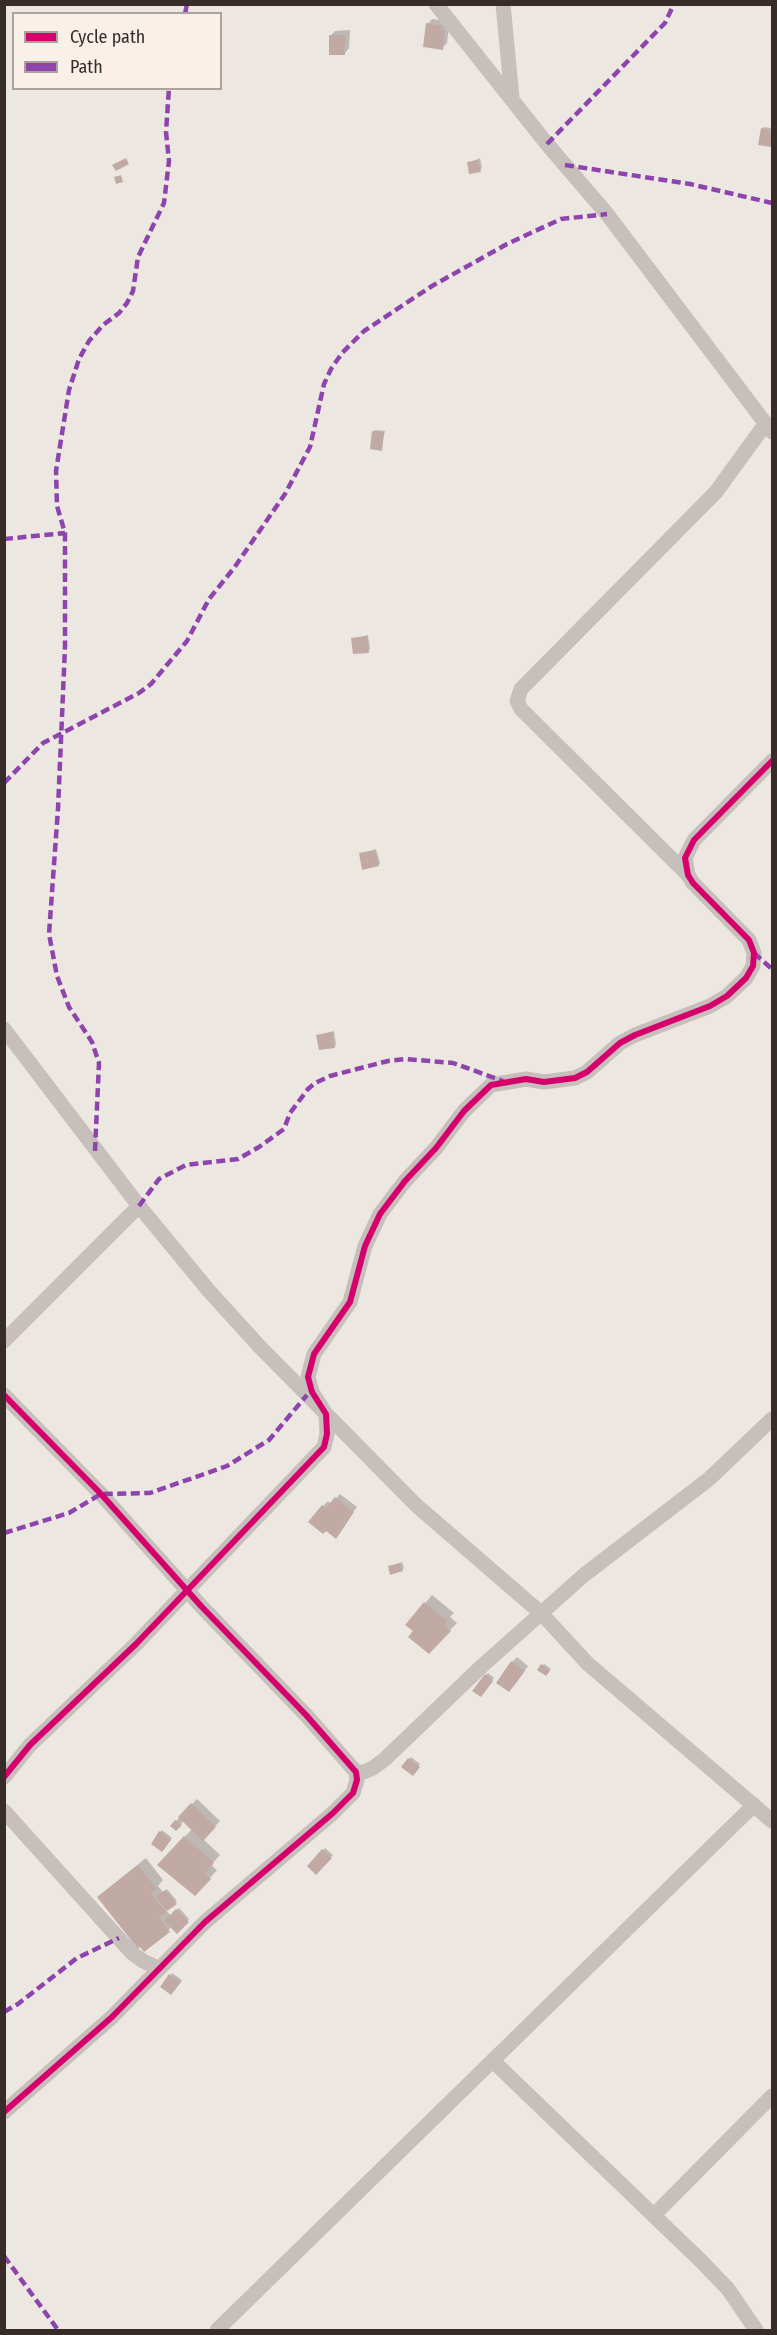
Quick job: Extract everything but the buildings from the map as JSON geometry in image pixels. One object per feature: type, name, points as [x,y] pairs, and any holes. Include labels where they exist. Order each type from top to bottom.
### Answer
[{"type":"street","points":[[4,1778],[30,1745],[107,1673],[324,1447],[327,1434],[326,1414],[312,1392],[308,1377],[314,1354],[350,1302],[365,1246],[373,1227],[390,1200],[477,1097],[492,1085],[505,1081],[525,1079],[544,1082],[575,1078],[587,1072],[620,1043],[710,1006],[727,996],[746,978],[753,966],[754,953],[749,940],[693,884],[688,875],[528,717],[517,701],[521,689],[716,492],[769,428],[607,214],[547,144],[436,4]]},
{"type":"street","points":[[503,4],[512,98]]},
{"type":"street","points":[[688,875],[685,858],[694,840],[772,761]]},
{"type":"street","points":[[4,1029],[139,1206],[209,1291],[260,1347],[416,1505],[542,1614],[594,1669],[772,1821]]},
{"type":"street","points":[[4,1341],[139,1206]]},
{"type":"street","points":[[4,1395],[94,1486],[187,1590],[306,1715],[356,1772],[357,1780],[352,1793],[333,1814],[205,1922],[112,2017],[4,2112]]},
{"type":"street","points":[[356,1772],[374,1768],[385,1759],[482,1666],[584,1575],[709,1479],[772,1419]]},
{"type":"street","points":[[218,2331],[754,1805]]},
{"type":"street","points":[[4,1811],[132,1953],[158,1968]]},
{"type":"street","points":[[494,2062],[728,2289],[756,2331]]},
{"type":"street","points":[[654,2215],[772,2096]]},
{"type":"marked path","points":[[185,12],[187,4]]},
{"type":"marked path","points":[[547,144],[665,23],[672,8],[671,4]]},
{"type":"marked path","points":[[95,1151],[99,1063],[92,1042],[69,1007],[57,976],[49,934],[58,809],[65,647],[65,533],[57,506],[56,471],[69,390],[79,359],[89,341],[127,303],[133,291],[138,257],[164,203],[169,161],[166,132],[169,90]]},
{"type":"marked path","points":[[565,165],[690,184],[772,203]]},
{"type":"marked path","points":[[4,783],[43,743],[139,693],[151,684],[187,641],[209,599],[234,568],[285,494],[310,447],[324,384],[331,369],[342,353],[364,331],[432,286],[507,244],[561,219],[607,214]]},
{"type":"marked path","points":[[4,539],[65,533]]},
{"type":"marked path","points":[[754,953],[772,969]]},
{"type":"marked path","points":[[139,1206],[159,1179],[186,1165],[238,1159],[259,1147],[284,1129],[290,1113],[308,1089],[330,1076],[388,1061],[406,1059],[453,1063],[503,1081]]},
{"type":"marked path","points":[[4,1533],[69,1513],[101,1494],[150,1493],[227,1466],[269,1440],[307,1395]]},
{"type":"marked path","points":[[4,2012],[18,2004],[77,1958],[119,1938]]},
{"type":"marked path","points":[[4,2256],[58,2330]]},
{"type":"cycle path","points":[[4,1777],[30,1745],[136,1644],[324,1447],[327,1434],[326,1414],[312,1392],[308,1377],[314,1354],[350,1302],[365,1246],[380,1214],[464,1111],[491,1085],[526,1079],[544,1082],[575,1078],[587,1072],[620,1043],[710,1006],[727,996],[746,978],[753,966],[754,953],[749,940],[693,883],[688,875],[685,858],[694,840],[772,761]]},
{"type":"cycle path","points":[[4,1395],[101,1494],[201,1606],[306,1715],[356,1772],[357,1780],[353,1793],[333,1813],[205,1922],[112,2017],[4,2112]]}]
